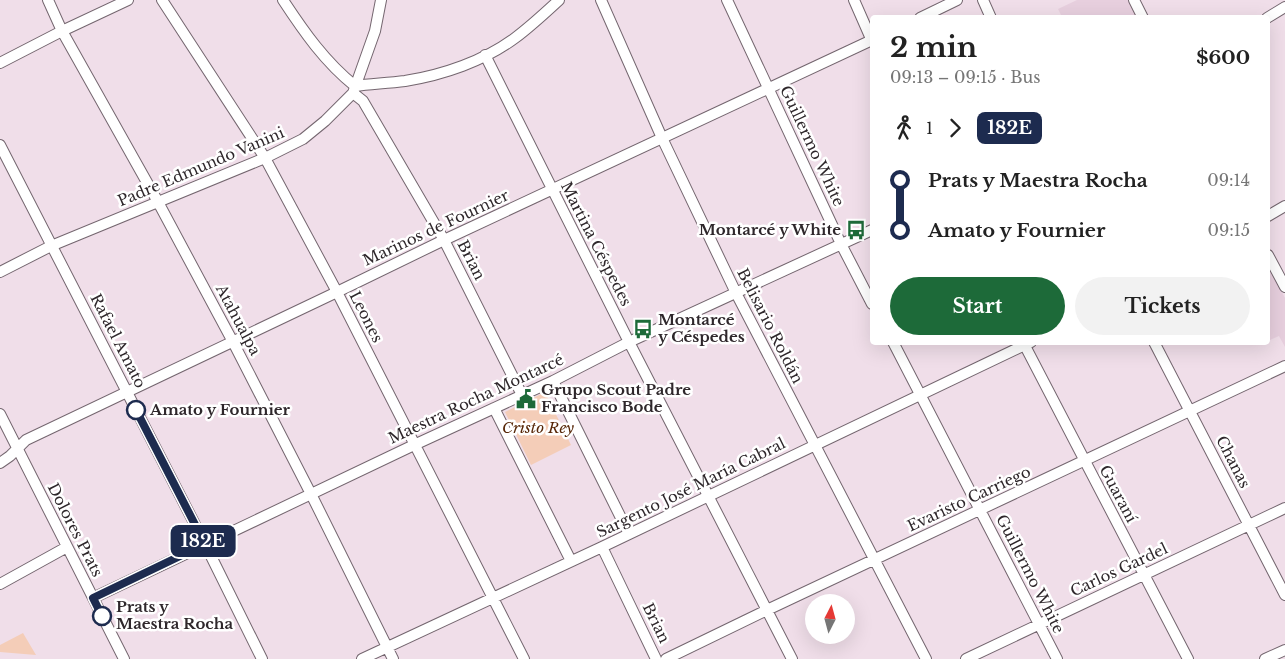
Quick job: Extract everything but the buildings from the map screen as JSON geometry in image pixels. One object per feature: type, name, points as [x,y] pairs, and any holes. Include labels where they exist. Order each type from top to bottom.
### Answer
[{"type":"street","name":"Atahualpa","points":[[48,0],[62,31],[158,202],[233,342],[393,659]]},
{"type":"street","points":[[0,63],[128,0]]},
{"type":"street","name":"Leones","points":[[162,0],[265,158],[337,292],[524,659]]},
{"type":"street","name":"Brian","points":[[283,0],[324,56],[363,101],[444,240],[522,395]]},
{"type":"street","points":[[354,90],[375,31],[381,0]]},
{"type":"street","points":[[354,90],[430,76],[485,55],[515,38],[559,0]]},
{"type":"street","name":"Belisario Roldán","points":[[601,0],[662,138],[736,293],[926,659]]},
{"type":"street","name":"Guillermo White","points":[[727,0],[841,244],[870,300]]},
{"type":"street","points":[[854,0],[870,36]]},
{"type":"street","points":[[926,15],[957,0]]},
{"type":"street","points":[[983,0],[990,15]]},
{"type":"street","points":[[1134,0],[1142,15]]},
{"type":"street","points":[[1270,16],[1285,7]]},
{"type":"street","name":"Marinos de Fournier","points":[[0,463],[26,440],[444,240],[870,42]]},
{"type":"street","name":"Martina Céspedes","points":[[485,55],[707,496],[792,659]]},
{"type":"street","name":"Padre Edmundo Vanini","points":[[0,272],[52,246],[265,158],[303,139],[325,121],[354,90]]},
{"type":"street","name":"Rafael Amato","points":[[0,145],[262,659]]},
{"type":"street","points":[[1270,215],[1285,206]]},
{"type":"street","name":"Maestra Rocha Montarcé","points":[[93,598],[553,381],[629,342],[870,231]]},
{"type":"street","points":[[1270,259],[1285,287]]},
{"type":"street","name":"Guillermo White","points":[[895,345],[1057,659]]},
{"type":"street","name":"Sargento José María Cabral","points":[[362,659],[602,547],[815,444],[921,396],[1024,345]]},
{"type":"street","name":"Guaraní","points":[[1026,345],[1084,461],[1188,659]]},
{"type":"street","name":"Chanas","points":[[1156,345],[1285,595]]},
{"type":"street","name":"Evaristo Carriego","points":[[666,659],[1285,366]]},
{"type":"street","points":[[553,381],[629,534]]},
{"type":"street","points":[[494,408],[571,561]]},
{"type":"street","name":"Dolores Prats","points":[[0,414],[124,659]]},
{"type":"street","name":"Carlos Gardel","points":[[966,659],[1285,508]]},
{"type":"street","points":[[0,584],[67,547]]},
{"type":"street","name":"Brian","points":[[602,547],[656,659]]},
{"type":"street","points":[[1265,659],[1285,650]]},
{"type":"shaded area","points":[[1077,0],[1128,0],[1136,15],[1061,15],[1058,9]]},
{"type":"shaded area","points":[[1270,270],[1285,298],[1285,347],[1279,336],[1270,340]]},
{"type":"green space","name":"Cristo Rey","points":[[545,392],[571,445],[531,465],[505,412]]},
{"type":"green space","points":[[23,633],[36,655],[0,652],[0,645]]},
{"type":"bus line","name":"182E","points":[[102,616],[93,598],[205,544],[136,410]]},
{"type":"place","name":"Montarcé y White","points":[[856,230]]},
{"type":"place","name":"Montarcé y Céspedes","points":[[643,329]]},
{"type":"place","name":"Grupo Scout Padre Francisco Bode","points":[[526,399]]},
{"type":"place","name":"Amato y Fournier","points":[[136,410]]},
{"type":"place","name":"Prats y Maestra Rocha","points":[[102,616]]}]
